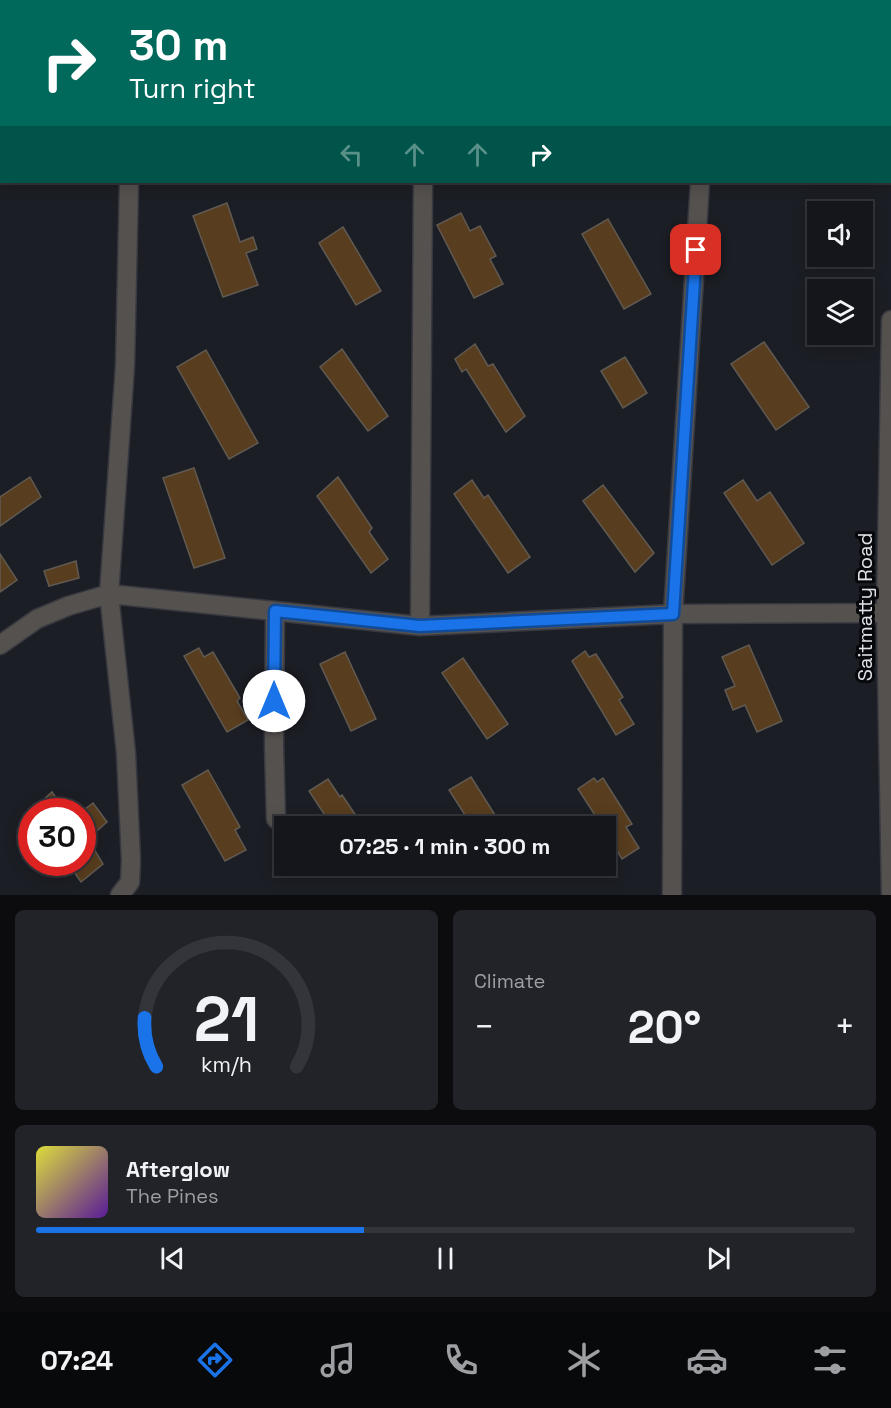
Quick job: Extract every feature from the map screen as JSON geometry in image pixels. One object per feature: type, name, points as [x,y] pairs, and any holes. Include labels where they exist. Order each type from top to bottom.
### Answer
[{"type":"street","points":[[120,895],[130,882],[131,860],[126,753],[110,594],[125,366],[129,183]]},
{"type":"street","points":[[420,626],[423,183]]},
{"type":"street","points":[[672,895],[673,614],[700,183]]},
{"type":"street","name":"Saitmatty Road","points":[[891,320],[886,613],[891,895]]},
{"type":"street","points":[[0,645],[37,619],[68,606],[110,594],[420,626],[673,614],[886,613]]},
{"type":"street","points":[[275,611],[276,816]]},
{"type":"building","points":[[227,203],[240,242],[253,237],[257,249],[246,253],[258,285],[223,297],[193,216]]},
{"type":"building","points":[[461,213],[470,231],[480,226],[496,256],[490,259],[503,284],[474,298],[437,225]]},
{"type":"building","points":[[608,219],[651,294],[624,309],[582,234]]},
{"type":"building","points":[[343,227],[381,291],[356,305],[319,243]]},
{"type":"building","points":[[764,342],[809,407],[776,430],[731,364]]},
{"type":"building","points":[[475,344],[488,366],[493,364],[525,416],[506,432],[466,369],[462,372],[455,359]]},
{"type":"building","points":[[342,349],[388,416],[368,431],[320,367]]},
{"type":"building","points":[[206,350],[258,443],[229,459],[177,367]]},
{"type":"building","points":[[625,357],[647,393],[623,408],[601,371]]},
{"type":"building","points":[[194,468],[225,558],[194,568],[163,478]]},
{"type":"building","points":[[30,477],[41,497],[0,526],[0,497]]},
{"type":"building","points":[[338,477],[372,528],[369,532],[388,559],[371,573],[317,496]]},
{"type":"building","points":[[472,480],[484,498],[488,495],[530,557],[508,573],[454,494]]},
{"type":"building","points":[[743,480],[757,501],[770,492],[804,543],[772,565],[724,493]]},
{"type":"building","points":[[603,485],[654,553],[635,572],[583,501]]},
{"type":"building","points":[[0,554],[17,580],[0,592]]},
{"type":"building","points":[[76,561],[79,578],[49,586],[44,571]]},
{"type":"building","points":[[749,645],[782,721],[757,732],[745,705],[733,710],[725,690],[735,686],[722,657]]},
{"type":"building","points":[[199,648],[204,657],[213,652],[240,698],[237,701],[248,720],[227,732],[184,656]]},
{"type":"building","points":[[585,651],[589,657],[596,654],[623,697],[619,700],[634,724],[616,735],[572,661]]},
{"type":"building","points":[[345,652],[376,719],[351,731],[320,664]]},
{"type":"building","points":[[463,658],[508,724],[487,739],[442,673]]},
{"type":"building","points":[[208,770],[240,827],[235,830],[246,850],[225,861],[182,785]]},
{"type":"building","points":[[471,777],[496,816],[466,816],[449,790]]},
{"type":"building","points":[[594,778],[597,782],[603,778],[632,824],[626,827],[639,848],[622,859],[616,849],[616,816],[596,816],[578,789]]},
{"type":"building","points":[[328,779],[356,816],[325,816],[309,791]]},
{"type":"building","points":[[52,792],[56,798],[45,798]]},
{"type":"building","points":[[96,807],[107,822],[96,832]]},
{"type":"building","points":[[96,852],[103,864],[96,870]]},
{"type":"building","points":[[77,876],[88,876],[81,882]]},
{"type":"route","points":[[274,701],[275,611],[420,626],[673,614],[696,250]]}]
